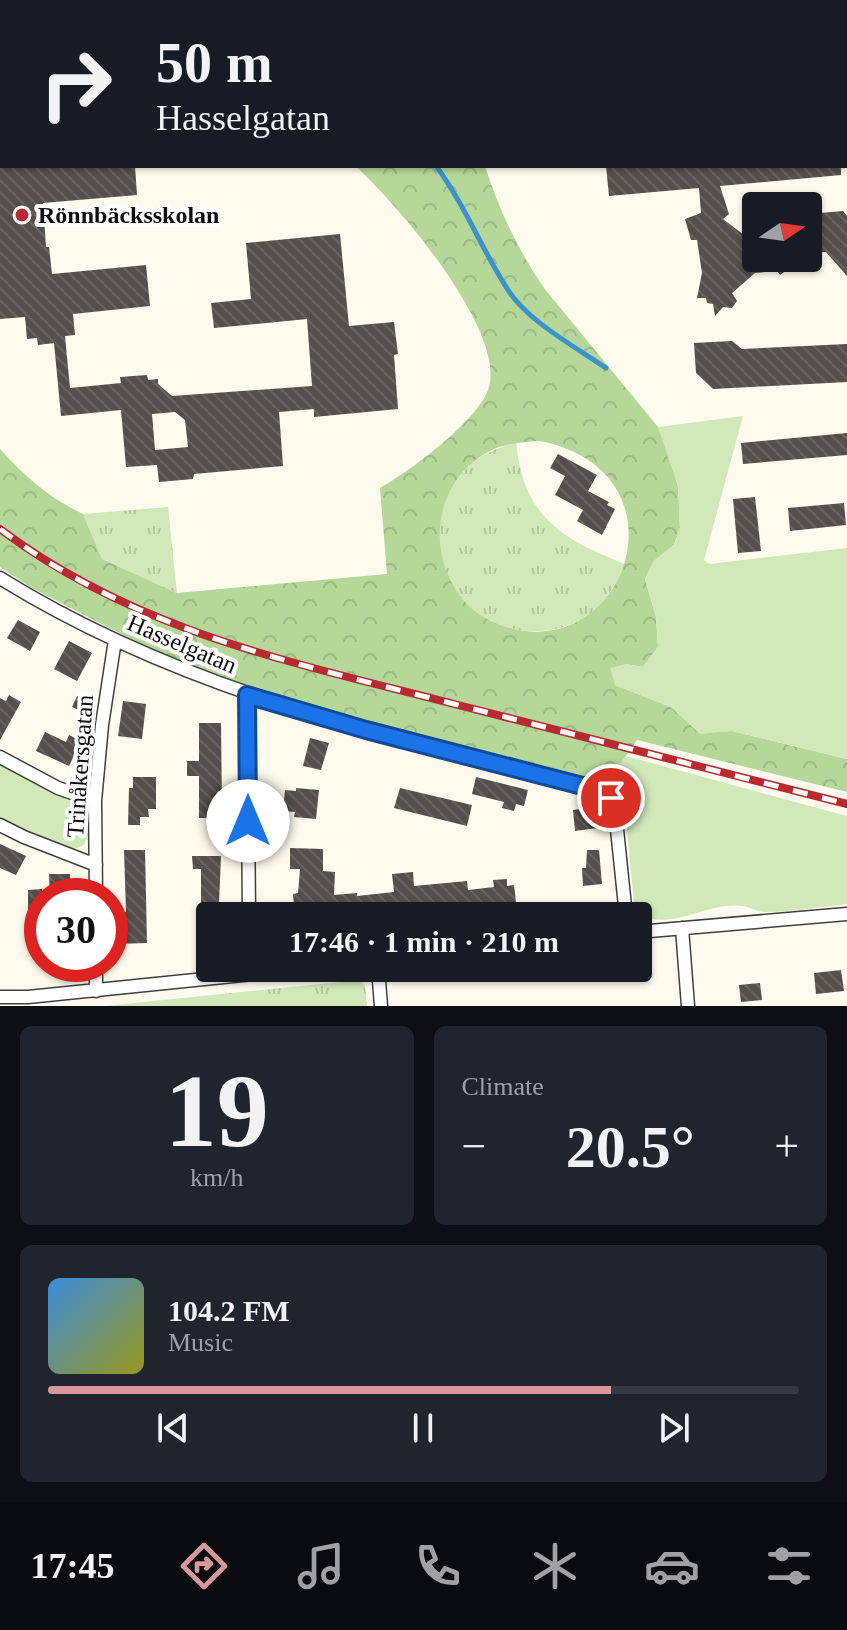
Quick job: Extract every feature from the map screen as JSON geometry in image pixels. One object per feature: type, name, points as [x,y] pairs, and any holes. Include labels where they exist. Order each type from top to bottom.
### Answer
[{"type":"street","name":"Hasselgatan","points":[[0,578],[81,625],[183,671],[247,695],[379,734],[602,791],[611,798],[615,810],[625,902]]},
{"type":"street","name":"Trinåkersgatan","points":[[96,878],[95,801],[102,725],[115,640]]},
{"type":"street","points":[[247,695],[249,902]]},
{"type":"street","points":[[0,757],[58,788],[95,801]]},
{"type":"street","points":[[0,825],[96,865]]},
{"type":"street","points":[[652,931],[847,914]]},
{"type":"street","points":[[682,928],[688,1006]]},
{"type":"street","points":[[0,997],[96,991],[196,978]]},
{"type":"street","points":[[96,982],[96,991]]},
{"type":"street","points":[[379,982],[381,1006]]},
{"type":"street","points":[[6,1006],[28,997]]},
{"type":"green space","points":[[357,168],[486,168],[510,229],[544,288],[658,427],[678,486],[680,528],[674,545],[654,561],[645,579],[656,617],[658,647],[643,667],[625,664],[615,685],[671,707],[700,733],[732,731],[847,759],[847,792],[637,740],[621,763],[588,777],[296,703],[154,651],[30,587],[0,567],[0,449],[38,486],[83,514],[102,559],[177,593],[387,574],[380,488],[424,458],[470,416],[488,390],[490,366],[482,336],[466,304],[445,270],[396,208]],"holes":[[[540,441],[587,459],[615,487],[628,522],[626,558],[611,591],[586,616],[552,630],[510,628],[477,612],[453,585],[441,548],[443,509],[461,475],[492,450]]]},
{"type":"green space","points":[[743,416],[704,560],[709,564],[847,548],[847,759],[732,731],[700,734],[671,707],[615,685],[610,668],[625,664],[643,667],[658,647],[656,617],[645,579],[654,561],[674,545],[680,528],[678,486],[658,427]]},
{"type":"green space","points":[[516,442],[527,489],[549,521],[582,545],[625,564],[599,606],[583,618],[546,631],[507,627],[473,609],[450,580],[440,547],[442,513],[456,481],[479,458]]},
{"type":"green space","points":[[168,507],[177,593],[102,559],[83,514]]},
{"type":"green space","points":[[626,756],[847,816],[847,904],[766,912],[729,906],[677,918],[652,919],[652,902],[634,902],[623,790],[618,785],[588,777],[621,763]]},
{"type":"green space","points":[[0,763],[86,802],[88,835],[84,845],[72,850],[0,818]]},
{"type":"green space","points":[[362,982],[367,1006],[105,1006]]},
{"type":"building","points":[[0,168],[135,168],[137,195],[43,203],[46,247],[49,247],[52,274],[146,265],[150,306],[73,314],[75,335],[65,336],[70,388],[121,383],[120,377],[147,375],[148,380],[158,379],[158,384],[172,396],[312,386],[307,319],[214,328],[211,303],[251,299],[246,243],[340,234],[349,326],[394,322],[398,354],[394,355],[398,409],[314,417],[314,409],[279,412],[283,466],[194,474],[193,479],[159,482],[157,465],[126,467],[121,410],[61,416],[54,343],[38,345],[37,338],[27,339],[25,317],[0,319]],"holes":[[[175,412],[185,420],[188,447],[155,450],[152,414]]]},
{"type":"building","points":[[606,168],[841,168],[841,175],[720,186],[729,214],[723,219],[742,233],[742,272],[766,272],[755,273],[732,293],[737,301],[732,308],[723,307],[715,316],[713,304],[707,303],[706,298],[697,298],[702,273],[697,240],[691,240],[685,219],[701,213],[699,188],[609,196]]},
{"type":"building","points":[[843,211],[847,216],[847,276],[826,252],[822,252],[822,213]]},
{"type":"building","points":[[732,341],[742,349],[847,344],[847,382],[713,389],[696,373],[694,343]]},
{"type":"building","points":[[847,433],[847,455],[743,464],[741,443]]},
{"type":"building","points":[[558,454],[597,475],[588,491],[609,502],[607,505],[615,509],[602,535],[577,521],[583,510],[555,495],[565,476],[550,468]]},
{"type":"building","points":[[755,497],[761,551],[738,553],[733,499]]},
{"type":"building","points":[[844,503],[846,525],[790,531],[788,508]]},
{"type":"building","points":[[18,620],[40,632],[30,651],[7,638]]},
{"type":"building","points":[[69,641],[92,653],[77,681],[54,669]]},
{"type":"building","points":[[9,695],[21,702],[0,740],[0,698],[6,701]]},
{"type":"building","points":[[77,696],[90,702],[85,713],[72,707]]},
{"type":"building","points":[[123,701],[146,704],[142,739],[118,736]]},
{"type":"building","points":[[199,723],[221,723],[222,809],[218,809],[218,818],[199,818],[199,776],[187,776],[187,761],[199,761]]},
{"type":"building","points":[[45,732],[66,742],[69,735],[81,741],[69,766],[36,751]]},
{"type":"building","points":[[310,738],[329,743],[321,770],[303,766]]},
{"type":"building","points":[[133,777],[156,777],[156,809],[148,809],[149,817],[140,817],[140,825],[128,825],[129,788],[133,788]]},
{"type":"building","points":[[476,777],[528,790],[524,806],[516,804],[514,811],[502,808],[504,802],[472,794]]},
{"type":"building","points":[[296,788],[319,790],[316,819],[294,817],[295,812],[283,811],[285,790],[296,791]]},
{"type":"building","points":[[400,788],[472,805],[467,826],[394,808]]},
{"type":"building","points":[[595,807],[598,828],[575,831],[573,810]]},
{"type":"building","points":[[0,844],[26,856],[16,875],[0,868]]},
{"type":"building","points":[[290,848],[323,849],[323,871],[335,872],[334,895],[394,892],[392,874],[413,872],[414,886],[467,881],[468,890],[494,887],[493,880],[507,879],[507,886],[514,885],[516,902],[294,902],[293,894],[298,893],[300,869],[290,869]]},
{"type":"building","points":[[124,850],[145,850],[147,943],[128,944],[128,878],[125,878]]},
{"type":"building","points":[[587,850],[599,850],[602,884],[583,886],[582,868],[586,868]]},
{"type":"building","points":[[192,856],[221,856],[219,902],[201,902],[201,869],[193,869]]},
{"type":"building","points":[[49,874],[70,874],[70,878],[49,878]]},
{"type":"building","points":[[841,970],[844,991],[816,994],[814,973]]},
{"type":"building","points":[[760,983],[762,1000],[741,1002],[739,985]]},
{"type":"waterway","points":[[437,168],[517,302],[553,333],[606,368]]},
{"type":"railway","points":[[0,529],[52,564],[106,594],[161,619],[217,639],[334,673],[847,804]]},
{"type":"place","name":"Rönnbäcksskolan","points":[[22,215]]},
{"type":"route","points":[[248,821],[247,695],[366,730],[602,791],[611,798]]}]
